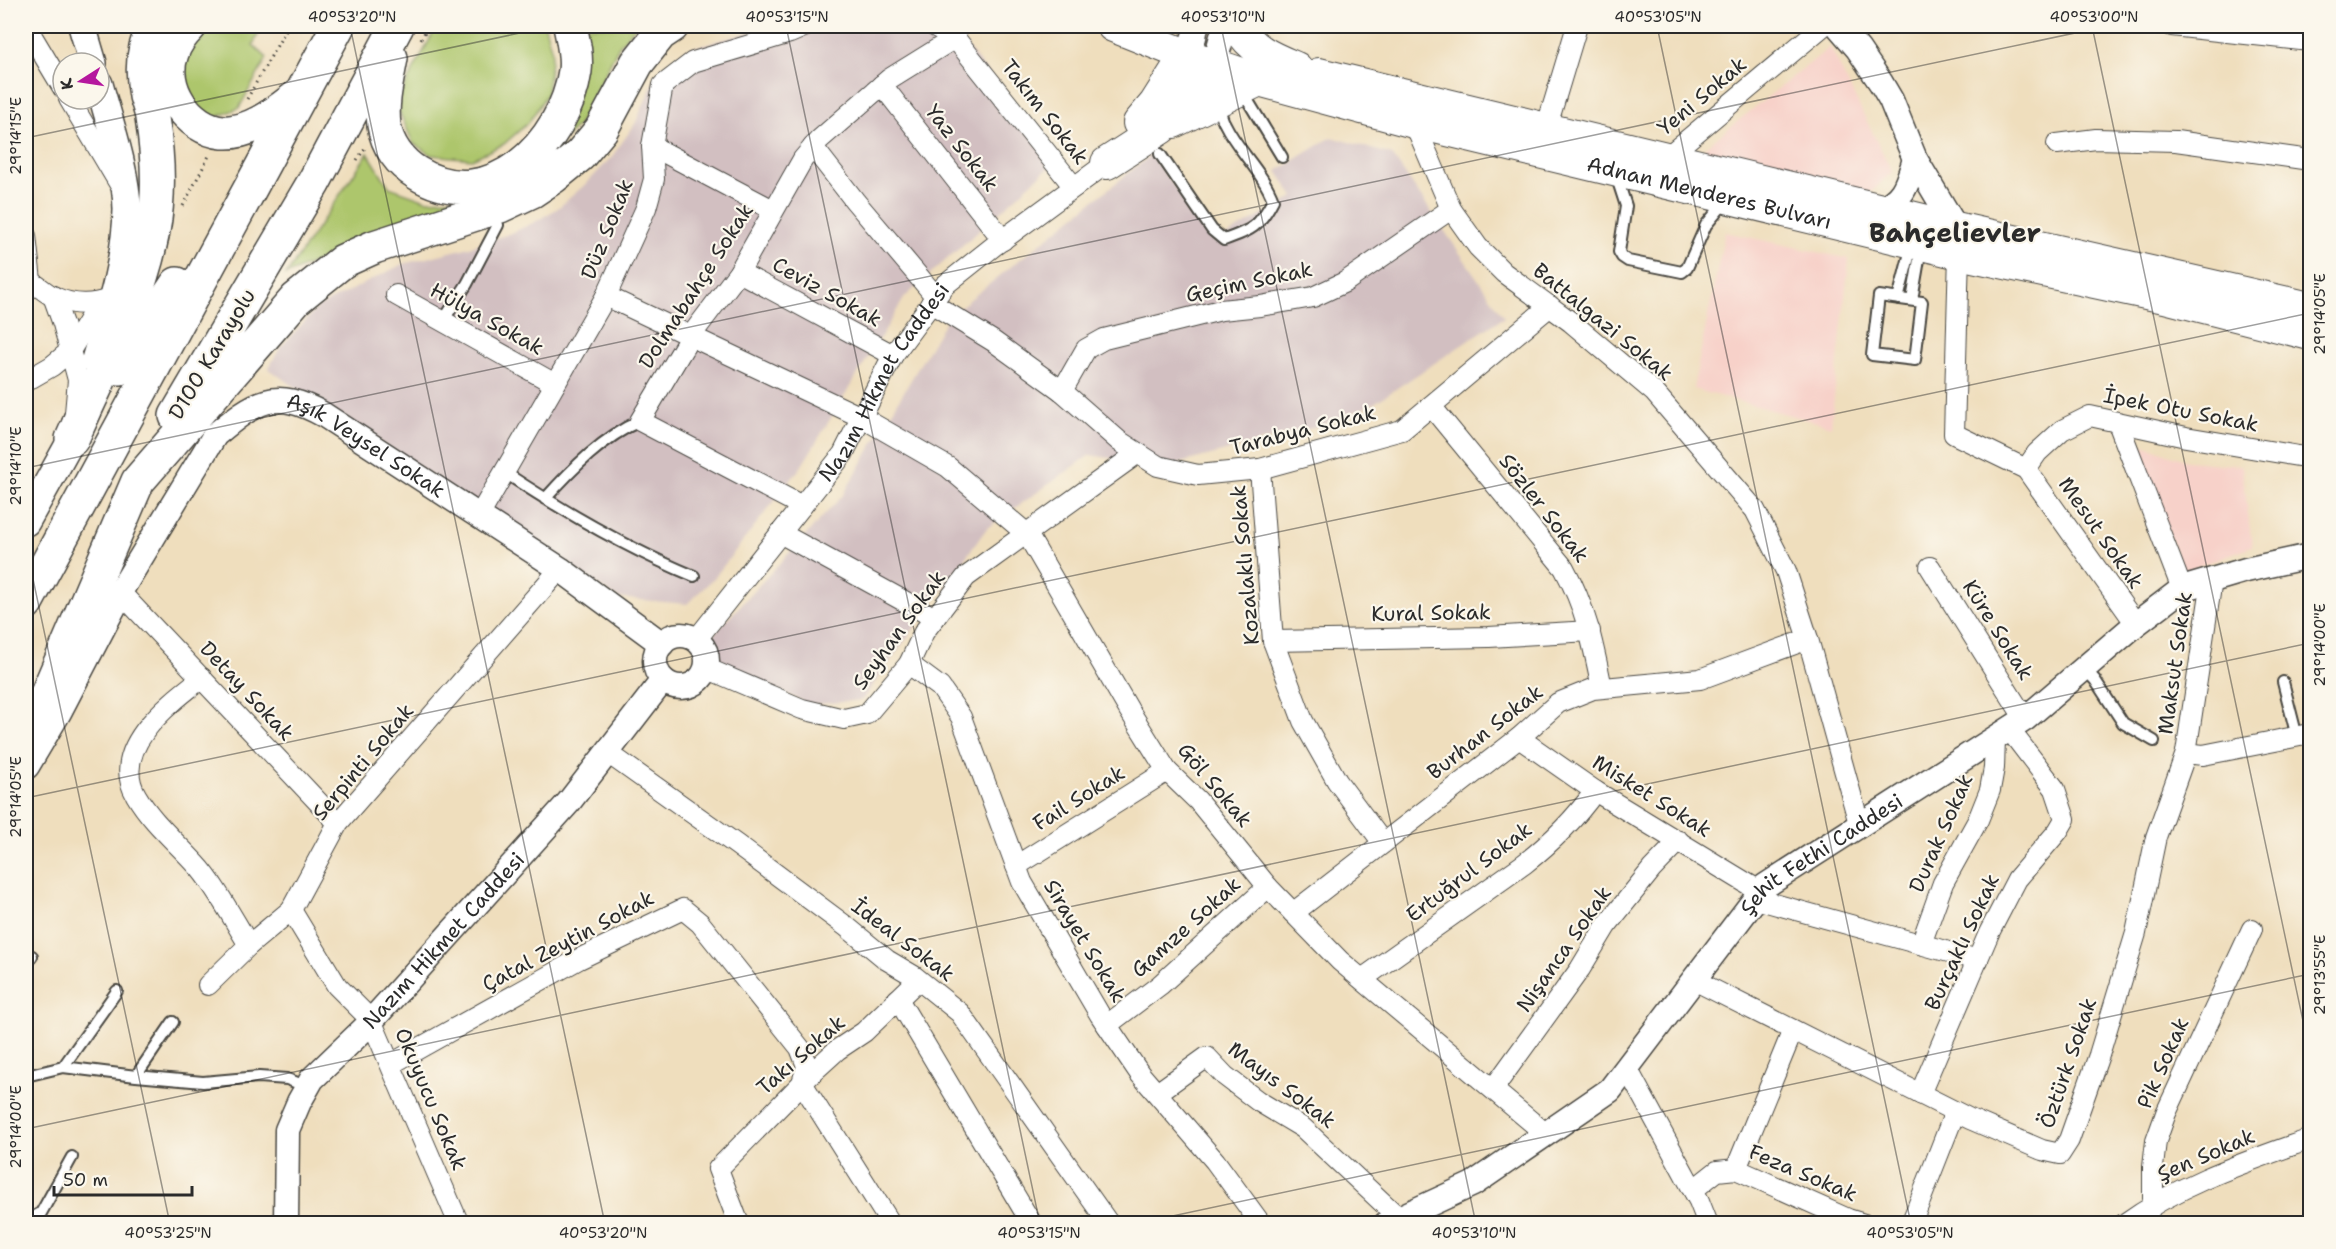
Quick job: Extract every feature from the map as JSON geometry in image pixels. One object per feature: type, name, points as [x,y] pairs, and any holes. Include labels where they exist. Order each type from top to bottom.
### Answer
[{"type":"highway","points":[[72,439],[136,296],[153,230],[158,172],[152,115],[146,97],[142,66],[147,38],[154,26]]},
{"type":"highway","points":[[190,26],[172,52],[169,69],[175,97],[185,112],[196,122],[223,132],[245,129],[270,116],[299,95]]},
{"type":"highway","points":[[72,439],[277,139],[338,26]]},
{"type":"highway","points":[[397,26],[383,106],[384,127],[390,144],[397,156],[412,170],[428,180],[456,187],[496,180],[513,171],[529,160],[556,127],[568,100],[575,69],[575,50],[570,26]]},
{"type":"highway","name":"D100 Karayolu","points":[[26,681],[138,481],[314,182],[397,26]]},
{"type":"highway","points":[[26,743],[138,481],[296,299],[343,261],[374,247],[500,206],[532,191],[580,155],[601,130],[637,63],[660,34],[672,26]]},
{"type":"highway","name":"D100 Karayolu","points":[[26,603],[277,139]]},
{"type":"main road","name":"Adnan Menderes Bulvarı","points":[[1113,26],[1213,37],[1296,68],[1880,209],[1962,246],[2310,334]]},
{"type":"main road","points":[[1160,141],[1213,37]]},
{"type":"main road","points":[[1107,163],[1213,37]]},
{"type":"main road","name":"Adnan Menderes Bulvarı","points":[[1213,37],[1239,90],[1414,122],[1917,243],[1962,246],[2310,308]]},
{"type":"main road","points":[[1107,163],[1160,141],[1239,90]]},
{"type":"main road","points":[[26,522],[72,439],[106,301],[122,258],[127,209],[118,158],[106,111]]},
{"type":"main road","points":[[26,765],[58,711],[120,592]]},
{"type":"street","points":[[26,26],[51,68]]},
{"type":"street","name":"Düz Sokak","points":[[479,516],[606,296],[646,208],[654,179],[652,146],[663,85],[693,62],[790,33],[806,26]]},
{"type":"street","points":[[934,26],[956,38]]},
{"type":"street","points":[[1546,129],[1576,26]]},
{"type":"street","name":"Yeni Sokak","points":[[1667,157],[1823,26]]},
{"type":"street","points":[[1838,26],[1857,49],[1891,100],[1915,159],[1962,246],[1954,434],[2026,469]]},
{"type":"street","points":[[2172,26],[2310,41]]},
{"type":"street","name":"Dolmabahçe Sokak","points":[[640,421],[690,337],[739,272],[803,159],[813,147],[882,86],[956,38]]},
{"type":"street","name":"Takım Sokak","points":[[956,38],[1074,188]]},
{"type":"street","name":"Yaz Sokak","points":[[882,86],[1003,240]]},
{"type":"street","points":[[76,111],[124,193]]},
{"type":"street","name":"Battalgazi Sokak","points":[[1414,122],[1451,209],[1478,247],[1504,273],[1550,306],[1654,392],[1755,510],[1786,571],[1808,639],[1860,827]]},
{"type":"street","points":[[2057,144],[2096,139],[2176,141],[2310,160]]},
{"type":"street","points":[[652,146],[773,210]]},
{"type":"street","name":"Tarabya Sokak","points":[[813,147],[934,300],[1062,391],[1119,441],[1158,466],[1198,475],[1260,469],[1402,430],[1550,306]]},
{"type":"street","points":[[1880,209],[1900,197],[1907,185],[1915,159]]},
{"type":"street","name":"Nazım Hikmet Caddesi","points":[[696,640],[843,454],[893,355],[945,285],[1107,163]]},
{"type":"street","name":"Geçim Sokak","points":[[1062,391],[1086,350],[1104,339],[1221,310],[1313,297],[1345,282],[1451,209]]},
{"type":"street","points":[[26,236],[28,280],[53,296],[75,304],[106,301]]},
{"type":"street","name":"Ceviz Sokak","points":[[739,272],[893,355]]},
{"type":"street","name":"Hülya Sokak","points":[[396,295],[555,384]]},
{"type":"street","points":[[53,296],[78,380],[72,439]]},
{"type":"street","name":"Göl Sokak","points":[[606,296],[861,417],[948,466],[1027,534],[1167,771],[1198,801],[1268,887],[1340,961],[1546,1134]]},
{"type":"street","points":[[26,381],[52,366],[70,351],[106,301]]},
{"type":"street","name":"Aşık Veysel Sokak","points":[[120,592],[215,435],[238,416],[259,403],[282,399],[302,403],[479,516],[560,569],[662,644]]},
{"type":"street","name":"Sözler Sokak","points":[[1431,406],[1564,568],[1578,595],[1590,631],[1602,688]]},
{"type":"street","name":"İpek Otu Sokak","points":[[2026,469],[2037,453],[2062,430],[2091,416],[2186,437],[2310,458]]},
{"type":"street","points":[[640,421],[802,506]]},
{"type":"street","points":[[2118,423],[2182,589]]},
{"type":"street","name":"Seyhan Sokak","points":[[706,668],[802,709],[844,719],[867,714],[909,664],[924,632],[966,578],[1138,453]]},
{"type":"street","name":"Kozalaklı Sokak","points":[[1260,469],[1273,641],[1303,721],[1337,781],[1383,843]]},
{"type":"street","name":"Mesut Sokak","points":[[2026,469],[2136,624]]},
{"type":"street","points":[[780,533],[935,618]]},
{"type":"street","name":"Şehit Fethi Caddesi","points":[[1392,1221],[1473,1184],[1610,1090],[1765,886],[2010,729],[2136,624],[2182,589],[2310,556]]},
{"type":"street","name":"Küre Sokak","points":[[1930,567],[2010,729]]},
{"type":"street","name":"Serpinti Sokak","points":[[207,985],[249,945],[291,910],[338,823],[560,569]]},
{"type":"street","name":"Maksut Sokak","points":[[2186,753],[2212,580]]},
{"type":"street","name":"Detay Sokak","points":[[120,592],[338,823]]},
{"type":"street","name":"Kural Sokak","points":[[1273,641],[1489,637],[1590,631]]},
{"type":"street","points":[[680,635],[696,640],[705,653],[706,668],[698,680],[685,687],[677,687],[663,680],[655,658],[662,644],[680,635]]},
{"type":"street","name":"Burhan Sokak","points":[[1293,913],[1519,738],[1558,703],[1593,689],[1700,679],[1808,639]]},
{"type":"street","name":"Sirayet Sokak","points":[[909,664],[940,687],[961,717],[1022,882],[1107,1025],[1140,1074],[1215,1161],[1261,1224]]},
{"type":"street","points":[[202,678],[163,708],[143,734],[129,760],[129,775],[135,794],[156,822],[199,866],[249,945]]},
{"type":"street","name":"Nazım Hikmet Caddesi","points":[[286,1224],[287,1130],[312,1079],[371,1020],[569,802],[663,680]]},
{"type":"street","name":"Durak Sokak","points":[[1921,944],[1943,883],[1978,820],[1990,790],[1994,768],[2010,729]]},
{"type":"street","name":"Burçaklı Sokak","points":[[1920,1094],[1978,960],[2017,879],[2058,831],[2065,819],[2055,789],[2010,729]]},
{"type":"street","points":[[2186,753],[2203,754],[2304,735]]},
{"type":"street","name":"Misket Sokak","points":[[1519,738],[1594,791],[1680,841],[1758,895],[1978,960]]},
{"type":"street","name":"İdeal Sokak","points":[[608,753],[737,845],[960,1013],[1109,1224]]},
{"type":"street","name":"Öztürk Sokak","points":[[1694,980],[1955,1112],[2042,1150],[2060,1154],[2069,1140],[2105,1032],[2136,933],[2156,837],[2186,753]]},
{"type":"street","name":"Fail Sokak","points":[[1016,866],[1167,771]]},
{"type":"street","name":"Ertuğrul Sokak","points":[[1362,979],[1546,847],[1582,810],[1594,791]]},
{"type":"street","name":"Nişanca Sokak","points":[[1493,1089],[1580,969],[1606,927],[1652,869],[1680,841]]},
{"type":"street","name":"Gamze Sokak","points":[[1107,1025],[1160,985],[1268,887]]},
{"type":"street","name":"Çatal Zeytin Sokak","points":[[391,1064],[579,959],[683,909],[700,923],[800,1048],[807,1066],[802,1083]]},
{"type":"street","name":"Okuyucu Sokak","points":[[291,910],[337,987],[371,1020],[459,1224]]},
{"type":"street","name":"Pik Sokak","points":[[2144,1224],[2153,1203],[2156,1141],[2166,1113],[2252,929]]},
{"type":"street","name":"Takı Sokak","points":[[739,1224],[717,1169],[837,1050],[864,1032],[918,980]]},
{"type":"street","points":[[898,999],[1032,1224]]},
{"type":"street","points":[[1736,1168],[1793,1030]]},
{"type":"street","name":"Mayıs Sokak","points":[[1156,1093],[1207,1057],[1225,1076],[1258,1101],[1303,1128],[1392,1221]]},
{"type":"street","points":[[1626,1068],[1693,1190],[1708,1224]]},
{"type":"street","points":[[802,1083],[891,1224]]},
{"type":"street","points":[[1911,1224],[1955,1112]]},
{"type":"street","name":"Şen Sokak","points":[[2124,1224],[2153,1203],[2219,1172],[2310,1138]]},
{"type":"street","name":"Feza Sokak","points":[[1693,1190],[1717,1171],[1736,1168],[1848,1219],[1864,1224]]},
{"type":"lane","points":[[1160,141],[1212,230],[1224,240],[1245,233],[1263,221],[1273,200],[1269,189],[1223,122],[1239,90]]},
{"type":"lane","points":[[1239,90],[1282,157]]},
{"type":"lane","points":[[1615,172],[1626,206],[1619,252],[1628,261],[1682,272],[1687,268],[1706,225],[1728,198]]},
{"type":"lane","points":[[443,321],[467,284],[498,225]]},
{"type":"lane","points":[[1898,299],[1917,243]]},
{"type":"lane","points":[[1912,300],[1917,243]]},
{"type":"lane","points":[[1879,296],[1912,300],[1923,302],[1915,360],[1872,355],[1879,296]]},
{"type":"lane","points":[[545,499],[557,485],[621,429],[640,421]]},
{"type":"lane","points":[[504,472],[545,499],[633,550],[694,576]]},
{"type":"lane","points":[[2084,668],[2095,680],[2123,723],[2154,741]]},
{"type":"lane","points":[[2283,682],[2304,735]]},
{"type":"lane","points":[[63,1067],[117,991]]},
{"type":"lane","points":[[136,1076],[173,1022]]},
{"type":"lane","points":[[26,1076],[63,1067],[203,1082],[259,1077],[287,1079],[308,1087]]},
{"type":"lane","points":[[26,1221],[41,1214],[72,1157]]},
{"type":"path","points":[[246,100],[288,26]]},
{"type":"shaded area","points":[[774,26],[951,26],[1056,161],[905,297],[801,467],[714,578],[687,604],[618,598],[268,369],[280,348],[318,307],[403,264],[509,234],[558,208],[611,158],[635,124],[656,77],[687,49]]},
{"type":"shaded area","points":[[1830,47],[1892,172],[1868,195],[1698,153]]},
{"type":"shaded area","points":[[1332,137],[1392,155],[1504,317],[1373,404],[1323,425],[1166,467],[1090,455],[987,528],[862,700],[810,705],[717,661],[712,636],[843,495],[948,317],[1151,155],[1215,242],[1294,197],[1277,171]]},
{"type":"shaded area","points":[[1725,232],[1849,259],[1831,426],[1693,389]]},
{"type":"shaded area","points":[[2132,441],[2187,461],[2242,466],[2252,546],[2183,572]]},
{"type":"green space","points":[[201,26],[262,26],[253,45],[267,58],[239,108],[217,117],[189,113],[182,46]]},
{"type":"green space","points":[[437,26],[545,26],[552,52],[547,94],[529,122],[504,144],[472,159],[431,155],[413,143],[399,111],[400,95]]},
{"type":"green space","points":[[575,26],[636,26],[619,46],[578,126],[544,156]]},
{"type":"green space","points":[[368,153],[389,187],[426,200],[475,198],[286,275]]},
{"type":"district","name":"Bahçelievler","points":[[1955,232]]}]
